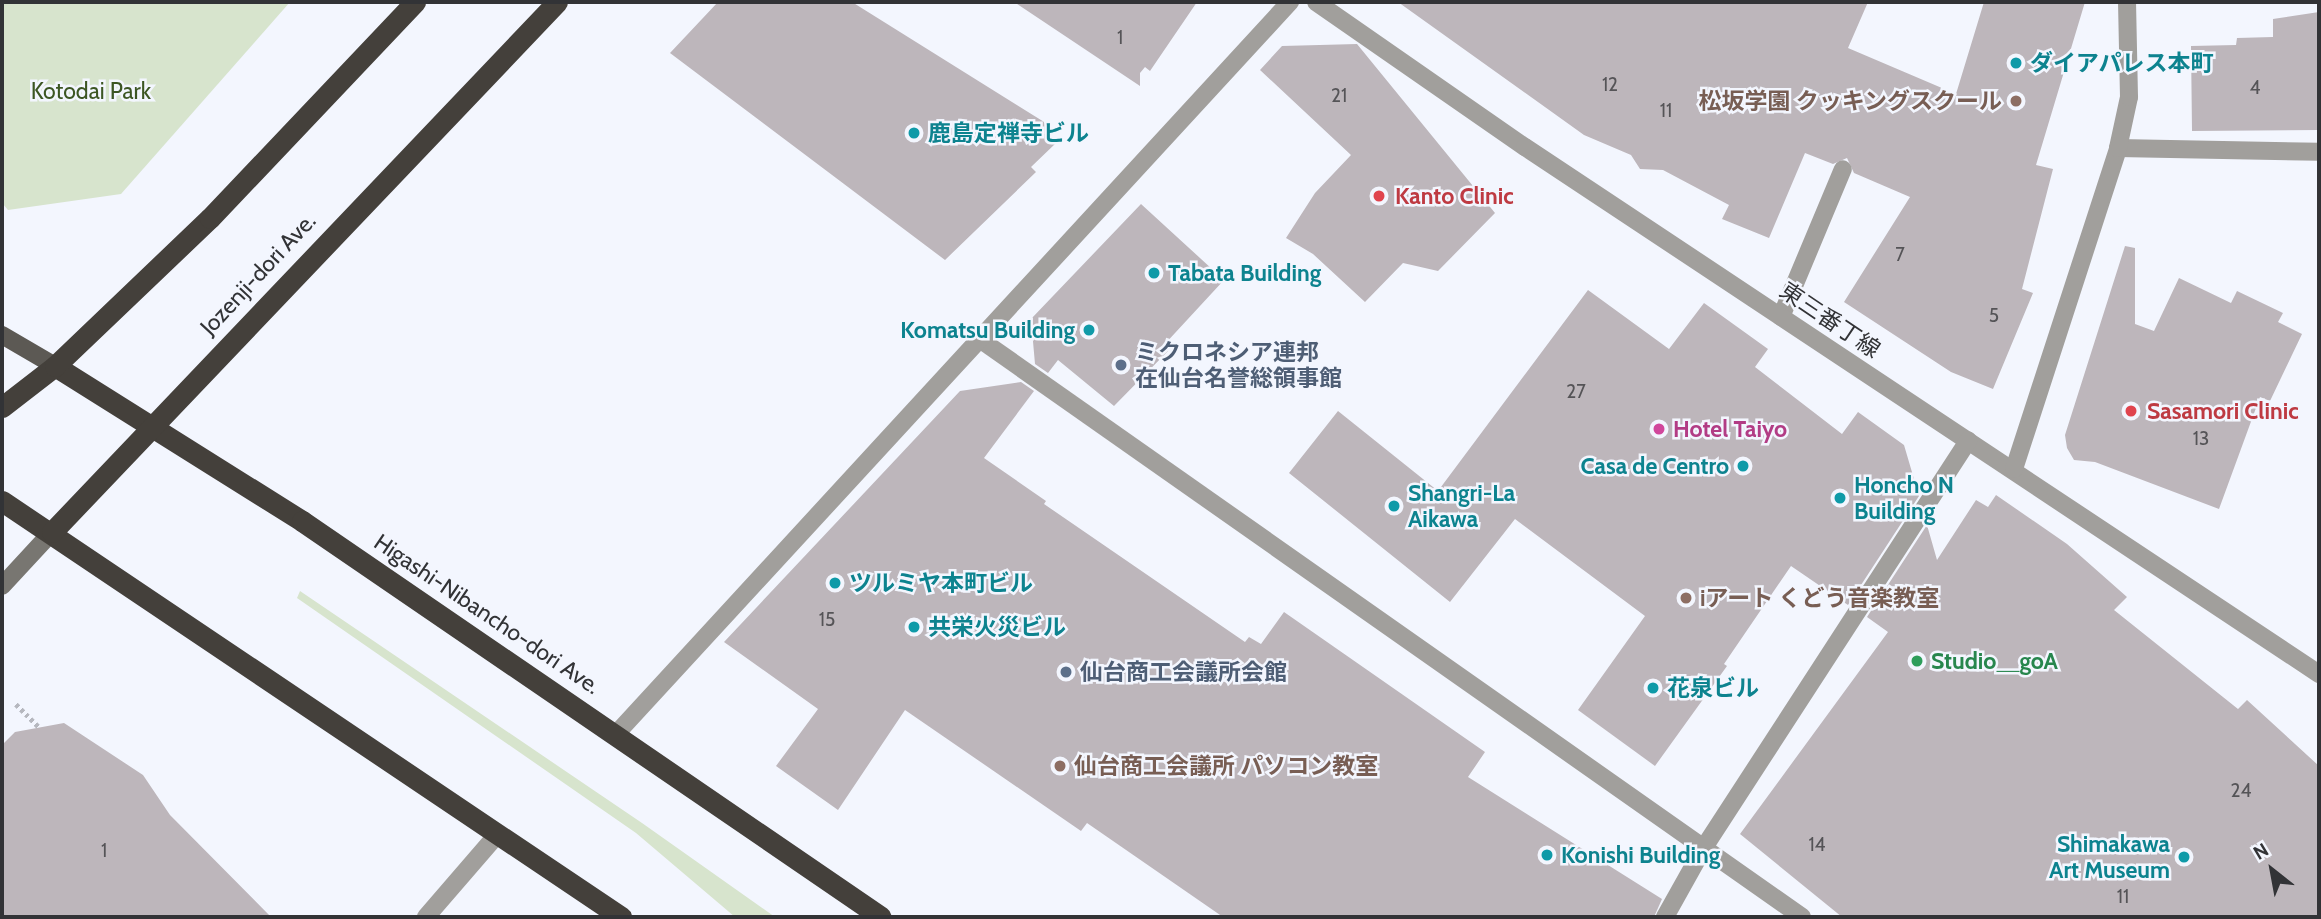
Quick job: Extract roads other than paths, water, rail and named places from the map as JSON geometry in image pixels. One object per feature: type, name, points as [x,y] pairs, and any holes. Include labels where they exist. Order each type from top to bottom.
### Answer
[{"type":"highway","points":[[2,407],[55,366],[210,218],[415,2]]},
{"type":"highway","name":"Jozenji-dori Ave.","points":[[52,532],[557,2]]},
{"type":"highway","name":"Higashi-Nibancho-dori Ave.","points":[[55,366],[153,425],[617,733],[881,917]]},
{"type":"highway","points":[[2,501],[52,532],[496,836],[621,917]]},
{"type":"main road","points":[[2,335],[55,366]]},
{"type":"street","points":[[617,733],[1290,2]]},
{"type":"street","name":"東三番丁線","points":[[1316,2],[1781,317],[2014,469],[2319,674]]},
{"type":"street","points":[[2014,469],[2118,148],[2129,97],[2127,2]]},
{"type":"street","points":[[2118,148],[2319,152]]},
{"type":"street","points":[[1781,317],[1843,169]]},
{"type":"street","points":[[978,338],[1802,917]]},
{"type":"street","points":[[1665,917],[1703,849],[1968,441]]},
{"type":"street","name":"Jozenji-dori Ave.","points":[[2,586],[52,532]]},
{"type":"street","points":[[426,917],[496,836]]},
{"type":"place","name":"ダイアパレス本町","points":[[2016,63]]},
{"type":"place","name":"松坂学園 クッキングスクール","points":[[2016,101]]},
{"type":"place","name":"鹿島定禅寺ビル","points":[[914,133]]},
{"type":"place","name":"Kanto Clinic","points":[[1379,196]]},
{"type":"place","name":"Tabata Building","points":[[1154,273]]},
{"type":"place","name":"Komatsu Building","points":[[1089,330]]},
{"type":"place","name":"ミクロネシア連邦 在仙台名誉総領事館","points":[[1121,365]]},
{"type":"place","name":"Sasamori Clinic","points":[[2131,411]]},
{"type":"place","name":"Hotel Taiyo","points":[[1659,429]]},
{"type":"place","name":"Casa de Centro","points":[[1743,466]]},
{"type":"place","name":"Honcho N Building","points":[[1840,498]]},
{"type":"place","name":"Shangri-La Aikawa","points":[[1394,506]]},
{"type":"place","name":"ツルミヤ本町ビル","points":[[835,583]]},
{"type":"place","name":"iアート くどう音楽教室","points":[[1686,598]]},
{"type":"place","name":"共栄火災ビル","points":[[914,627]]},
{"type":"place","name":"Studio＿goA","points":[[1917,661]]},
{"type":"place","name":"仙台商工会議所会館","points":[[1066,672]]},
{"type":"place","name":"花泉ビル","points":[[1653,688]]},
{"type":"place","name":"仙台商工会議所 パソコン教室","points":[[1060,766]]},
{"type":"place","name":"Konishi Building","points":[[1547,855]]},
{"type":"place","name":"Shimakawa Art Museum","points":[[2184,857]]},
{"type":"park label","name":"Kotodai Park","points":[[91,91]]}]
